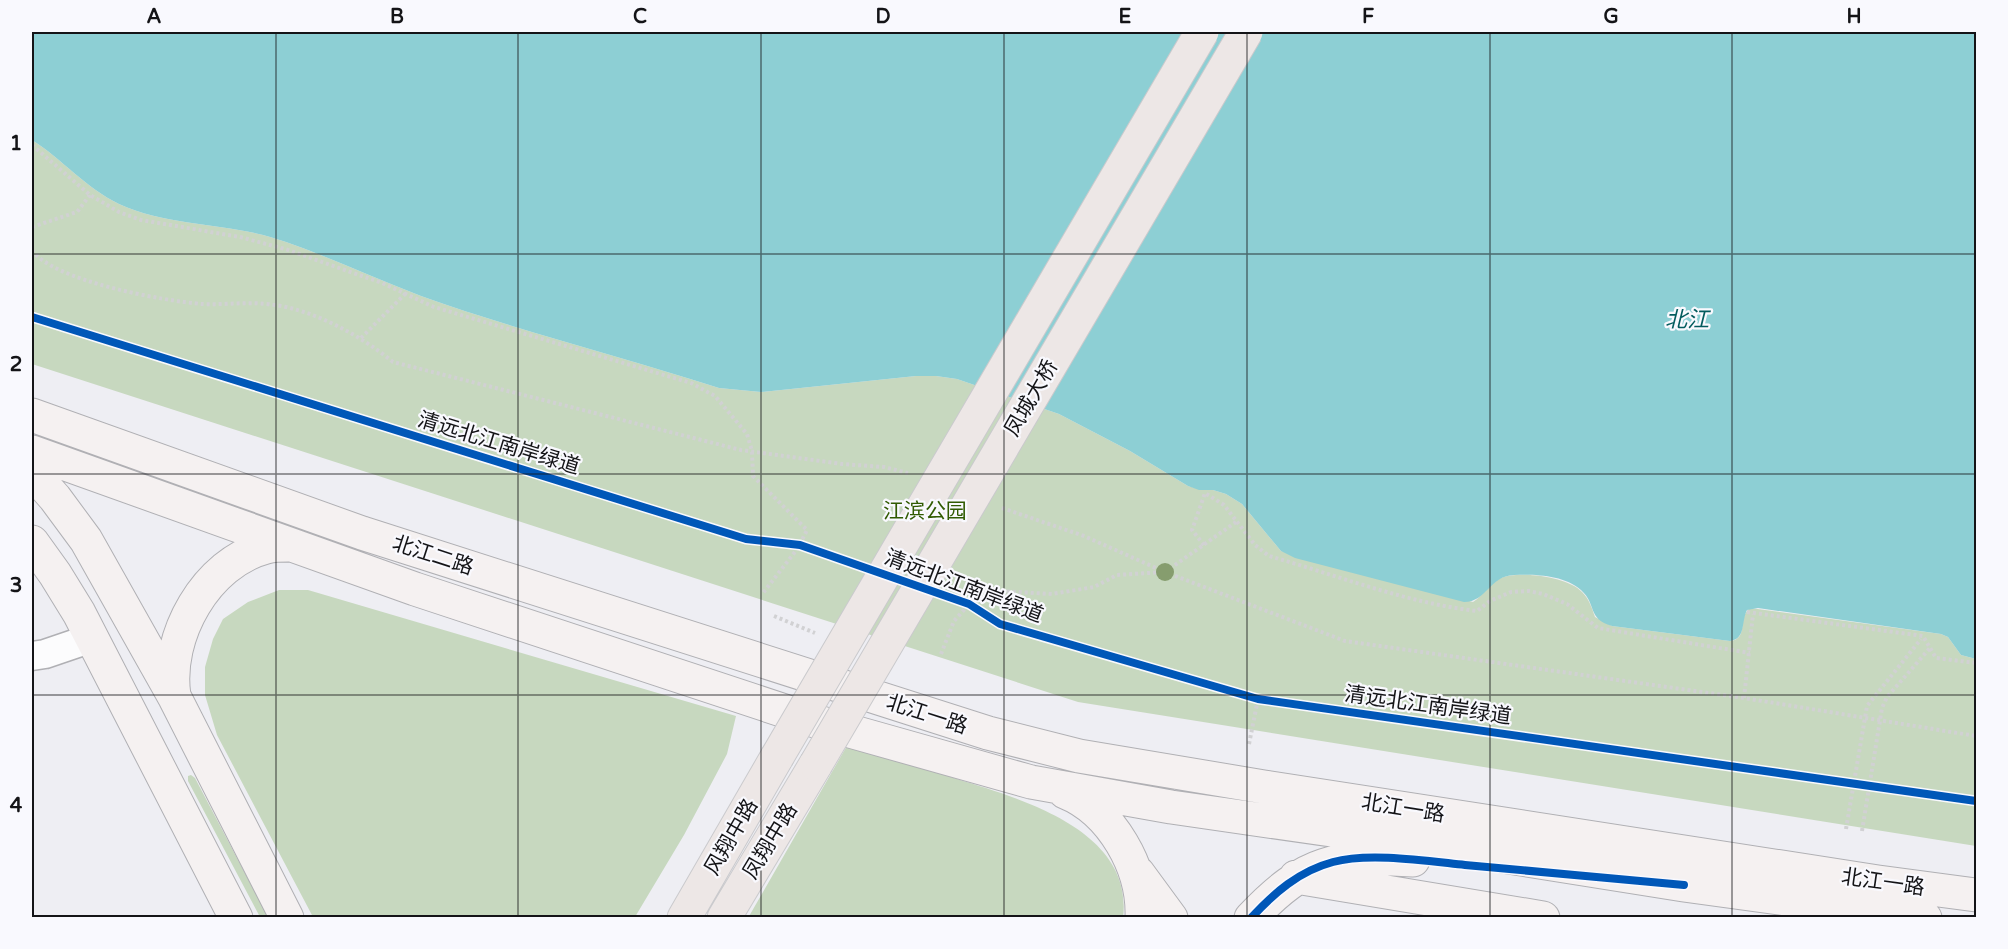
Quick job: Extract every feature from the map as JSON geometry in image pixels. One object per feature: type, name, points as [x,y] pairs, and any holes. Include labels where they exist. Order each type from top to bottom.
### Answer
[{"type":"main road","name":"凤城大桥","points":[[777,757],[1202,32]]},
{"type":"main road","name":"凤城大桥","points":[[816,764],[1246,32]]},
{"type":"main road","name":"北江二路","points":[[32,415],[362,533],[837,685]]},
{"type":"main road","name":"北江二路","points":[[32,452],[415,589],[818,722]]},
{"type":"main road","points":[[32,472],[55,498],[86,540],[175,698],[287,918]]},
{"type":"main road","points":[[32,542],[55,574],[92,638],[236,918]]},
{"type":"main road","points":[[175,698],[172,682],[177,648],[186,622],[200,598],[222,572],[238,559],[269,546],[289,545]]},
{"type":"main road","name":"北江一路","points":[[837,685],[988,733],[1079,756],[1878,882],[1977,895]]},
{"type":"main road","name":"北江一路","points":[[818,722],[1032,782],[1171,807],[1408,841],[1684,885],[1925,918]]},
{"type":"main road","name":"风翔中路","points":[[684,918],[777,757]]},
{"type":"main road","name":"凤翔中路","points":[[724,918],[816,764]]},
{"type":"main road","points":[[1032,782],[1077,797],[1093,810],[1122,843],[1135,869],[1171,918]]},
{"type":"main road","points":[[1251,918],[1278,891],[1296,878],[1335,861],[1382,859],[1422,861],[1684,885]]},
{"type":"main road","points":[[1135,869],[1142,893],[1142,918]]},
{"type":"main road","points":[[1296,878],[1543,918]]},
{"type":"street","points":[[32,656],[45,654],[92,638]]},
{"type":"path","points":[[32,145],[90,195],[119,212],[141,220],[240,237],[285,249],[382,284],[434,307],[691,383],[715,396],[747,434],[752,451],[753,476],[807,530],[799,545],[763,593]]},
{"type":"path","points":[[32,227],[77,212],[90,195]]},
{"type":"path","points":[[361,338],[405,293]]},
{"type":"path","points":[[1203,545],[1192,530],[1205,493],[1224,505],[1254,545],[1269,556],[1410,597],[1477,611],[1490,601],[1511,592],[1529,591],[1567,604],[1598,628],[1750,652]]},
{"type":"path","points":[[941,654],[954,621],[972,607],[982,590],[1052,594],[1094,587],[1117,575],[1164,572],[1236,522]]},
{"type":"path","points":[[1747,612],[1923,636],[1936,658],[1977,663]]},
{"type":"path","points":[[1744,698],[1753,614]]},
{"type":"path","points":[[774,616],[843,644]]},
{"type":"path","points":[[1846,829],[1867,706],[1921,639]]},
{"type":"path","points":[[1863,831],[1868,784],[1882,708],[1887,697],[1930,648]]},
{"type":"path","points":[[1246,696],[1269,701]]},
{"type":"path","points":[[1249,744],[1258,699]]},
{"type":"path","points":[[1841,781],[1879,786]]},
{"type":"green space","name":"江滨公园","points":[[32,140],[96,190],[119,204],[139,212],[265,236],[303,248],[458,309],[719,388],[761,392],[916,376],[957,379],[1059,414],[1130,451],[1188,486],[1226,494],[1242,504],[1281,551],[1473,602],[1501,578],[1531,575],[1555,579],[1576,587],[1587,598],[1595,617],[1612,626],[1730,641],[1739,636],[1744,617],[1750,608],[1941,634],[1948,637],[1961,655],[1976,659],[1976,846],[1078,702],[32,364]]},
{"type":"green space","points":[[279,590],[308,590],[736,716],[727,754],[684,835],[635,917],[313,917],[217,735],[205,695],[205,667],[213,639],[223,619],[248,602]]},
{"type":"green space","points":[[848,744],[1011,797],[1068,823],[1092,841],[1111,862],[1122,888],[1123,918],[748,918]]},
{"type":"green space","points":[[188,776],[195,778],[268,917],[260,917],[188,781]]},
{"type":"water","name":"北江","points":[[32,32],[1976,32],[1976,659],[1961,655],[1948,637],[1941,634],[1758,608],[1747,610],[1739,637],[1730,641],[1612,626],[1604,623],[1595,615],[1586,595],[1574,585],[1558,578],[1540,575],[1506,576],[1478,598],[1464,602],[1295,558],[1281,551],[1242,504],[1226,494],[1188,486],[1130,451],[1059,414],[957,379],[916,376],[761,392],[719,388],[458,309],[303,248],[265,236],[139,212],[119,204],[96,190],[32,140]]},
{"type":"cycle path","name":"清远北江南岸绿道","points":[[32,317],[746,539],[800,545],[969,604],[1000,624],[1258,699],[1976,801]]},
{"type":"cycle path","points":[[1251,918],[1278,892],[1298,877],[1321,866],[1347,859],[1416,860],[1684,885]]}]
